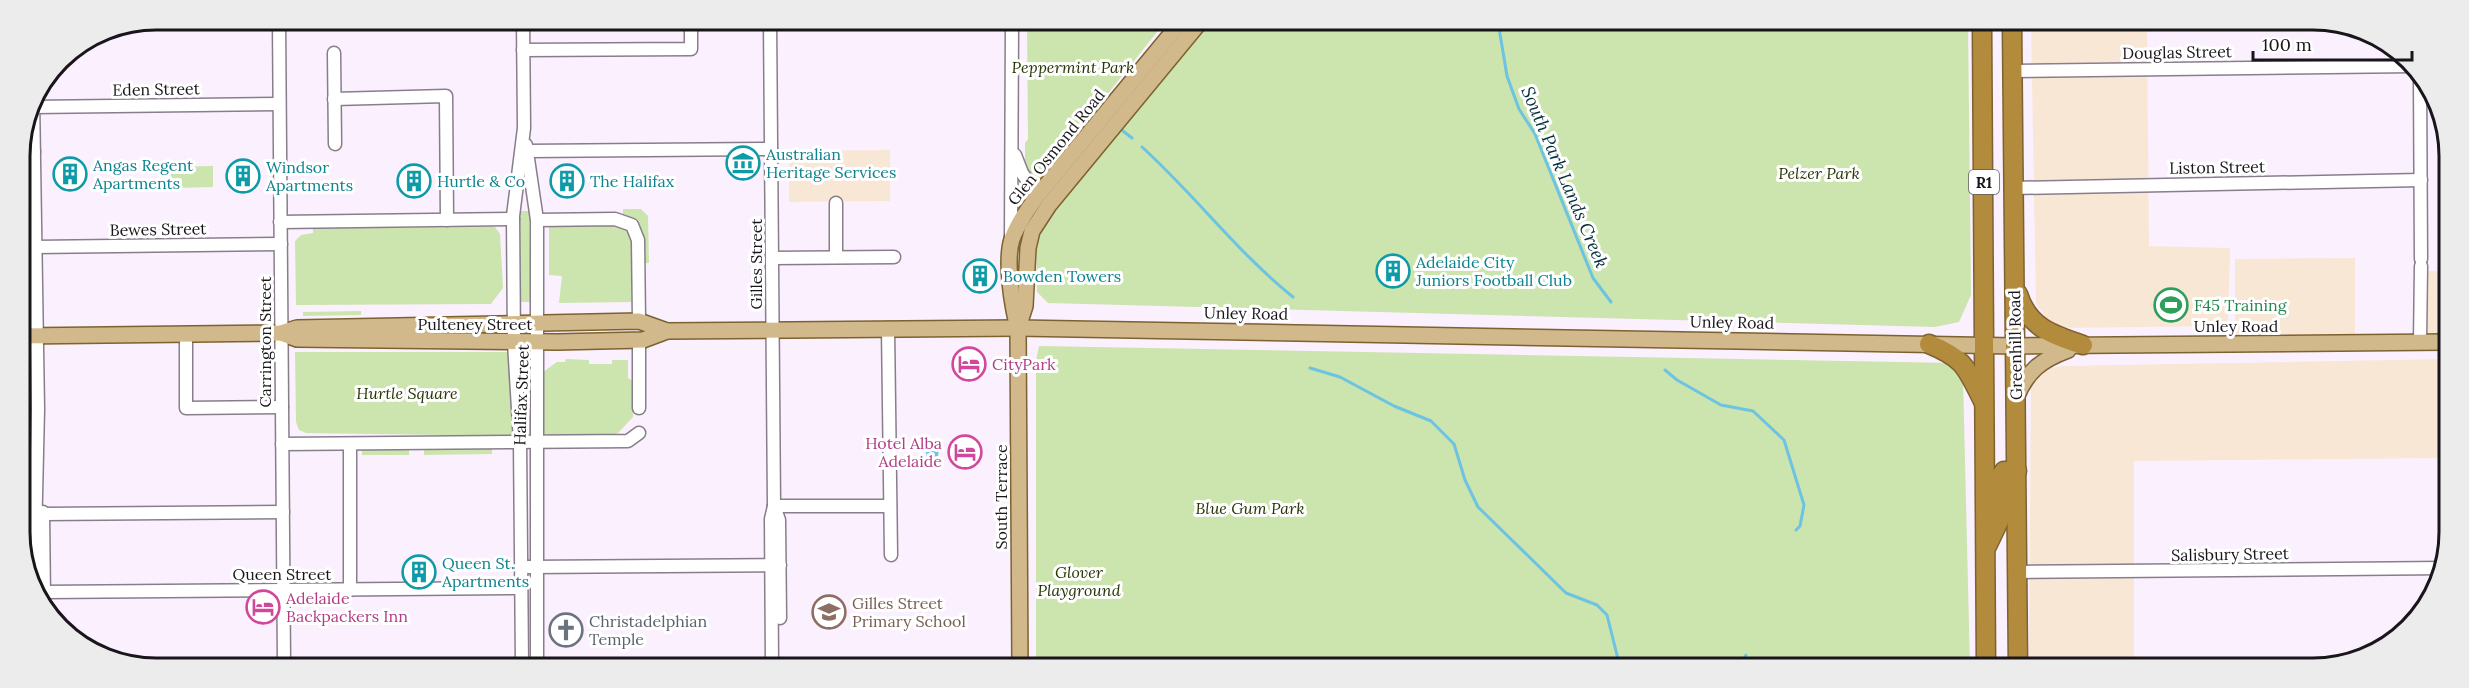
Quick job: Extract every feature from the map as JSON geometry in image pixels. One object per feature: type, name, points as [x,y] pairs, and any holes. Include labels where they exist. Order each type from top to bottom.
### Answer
[{"type":"highway","name":"Greenhill Road","points":[[2011,30],[2018,658]]},
{"type":"highway","name":"Greenhill Road","points":[[1982,32],[1986,658]]},
{"type":"highway","points":[[1984,254],[1992,257],[2014,236]]},
{"type":"highway","points":[[2014,284],[2024,312],[2031,322],[2042,330],[2083,345]]},
{"type":"highway","points":[[1929,344],[1954,355],[1969,373],[1985,406]]},
{"type":"highway","points":[[1986,549],[1999,521],[2000,477],[2004,471],[2017,471]]},
{"type":"main road","name":"Glen Osmond Road","points":[[1130,95],[1175,30]]},
{"type":"main road","name":"Glen Osmond Road","points":[[1011,242],[1019,222],[1043,200],[1130,95],[1192,30]]},
{"type":"main road","name":"South Terrace","points":[[1018,328],[1026,302],[1028,248],[1043,200]]},
{"type":"main road","name":"South Terrace","points":[[1011,242],[1010,299],[1018,328],[1020,658]]},
{"type":"main road","name":"Pulteney Street","points":[[30,336],[281,333],[297,328],[639,321],[667,331]]},
{"type":"main road","name":"Pulteney Street","points":[[281,333],[297,339],[514,343],[639,340],[667,331],[1018,328]]},
{"type":"main road","name":"Unley Road","points":[[1018,328],[2015,346],[2439,342]]},
{"type":"main road","points":[[2016,400],[2032,368],[2051,356],[2083,345]]},
{"type":"street","name":"Carrington Street","points":[[279,30],[284,658]]},
{"type":"street","name":"Halifax Street","points":[[523,30],[524,128],[537,220],[539,323],[535,442],[537,658]]},
{"type":"street","points":[[523,50],[691,49],[691,30]]},
{"type":"street","name":"Gilles Street","points":[[770,30],[774,506],[771,519],[779,658]]},
{"type":"street","name":"South Terrace","points":[[1011,242],[1012,30]]},
{"type":"street","points":[[334,53],[334,144]]},
{"type":"street","name":"Douglas Street","points":[[2012,71],[2401,66]]},
{"type":"street","points":[[2420,90],[2420,342]]},
{"type":"street","points":[[334,99],[446,96],[447,220]]},
{"type":"street","name":"Eden Street","points":[[42,103],[279,105]]},
{"type":"street","points":[[30,323],[35,260],[33,126]]},
{"type":"street","name":"Halifax Street","points":[[522,658],[520,442],[513,323],[513,219],[524,128]]},
{"type":"street","name":"South Terrace","points":[[1012,146],[1022,173],[1043,200]]},
{"type":"street","points":[[527,151],[771,149]]},
{"type":"street","points":[[30,152],[34,152]]},
{"type":"street","name":"Liston Street","points":[[2013,188],[2421,180]]},
{"type":"street","points":[[836,203],[836,257]]},
{"type":"street","points":[[280,222],[513,219]]},
{"type":"street","points":[[537,220],[615,219],[632,225],[638,240],[639,321]]},
{"type":"street","name":"Bewes Street","points":[[35,247],[280,244]]},
{"type":"street","points":[[772,258],[894,257]]},
{"type":"street","points":[[30,260],[35,260]]},
{"type":"street","points":[[888,328],[891,555]]},
{"type":"street","points":[[186,335],[186,408],[282,407]]},
{"type":"street","points":[[639,340],[639,408]]},
{"type":"street","points":[[30,344],[38,409],[44,588]]},
{"type":"street","points":[[34,565],[38,409]]},
{"type":"street","points":[[282,444],[628,441],[639,433]]},
{"type":"street","points":[[350,444],[350,590]]},
{"type":"street","points":[[774,506],[890,506]]},
{"type":"street","points":[[43,514],[283,512]]},
{"type":"street","points":[[521,567],[775,565]]},
{"type":"street","name":"Salisbury Street","points":[[2017,572],[2434,568]]},
{"type":"street","name":"Queen Street","points":[[48,596],[284,590],[521,588]]},
{"type":"street","name":"Gilles Street","points":[[773,658],[776,610]]},
{"type":"shaded area","points":[[2031,30],[2147,30],[2149,246],[2230,248],[2228,326],[2055,328],[2036,304]]},
{"type":"shaded area","points":[[890,150],[890,201],[789,202],[789,151]]},
{"type":"shaded area","points":[[2355,258],[2355,335],[2235,335],[2235,259]]},
{"type":"shaded area","points":[[2424,271],[2439,271],[2439,336],[2424,336]]},
{"type":"shaded area","points":[[2439,359],[2439,458],[2134,461],[2134,658],[2029,658],[2031,382],[2045,369],[2063,366]]},
{"type":"green space","name":"Peppermint Park","points":[[1027,30],[1159,30],[1035,185],[1025,176],[1025,143],[1028,139]]},
{"type":"green space","name":"Pelzer Park","points":[[1202,30],[1968,30],[1971,295],[1959,322],[1935,327],[1048,303],[1037,292],[1036,240],[1053,206]]},
{"type":"green space","points":[[213,166],[213,187],[171,188],[170,167]]},
{"type":"green space","points":[[623,209],[641,209],[648,216],[649,263],[644,263],[640,228],[636,222],[623,214]]},
{"type":"green space","points":[[520,211],[529,211],[531,302],[515,302],[516,247]]},
{"type":"green space","points":[[622,224],[633,234],[635,270],[631,274],[631,302],[559,303],[562,276],[549,275],[549,225]]},
{"type":"green space","points":[[495,227],[500,234],[503,288],[491,304],[296,305],[295,241],[301,235],[313,233],[313,228]]},
{"type":"green space","points":[[361,311],[361,315],[303,316],[303,312]]},
{"type":"green space","name":"Blue Gum Park","points":[[1039,346],[1953,363],[1963,378],[1970,658],[1036,658],[1036,361]]},
{"type":"green space","name":"Hurtle Square","points":[[295,352],[508,352],[513,433],[510,436],[306,433],[299,430],[296,422]]},
{"type":"green space","points":[[566,359],[589,360],[589,364],[612,364],[612,360],[628,360],[628,378],[633,381],[633,417],[618,433],[611,435],[541,434],[543,372],[557,362],[565,362]]},
{"type":"green space","points":[[536,361],[531,435],[525,436],[520,362]]},
{"type":"green space","points":[[424,449],[492,449],[492,454],[424,455]]},
{"type":"green space","points":[[362,450],[409,450],[409,455],[362,455]]},
{"type":"water","points":[[926,440],[940,441],[937,464],[926,464]]},
{"type":"waterway","name":"South Park Lands Creek","points":[[1499,30],[1507,76],[1519,109],[1535,134],[1593,278],[1611,302]]},
{"type":"waterway","points":[[1123,131],[1132,138]]},
{"type":"waterway","points":[[1142,147],[1254,262],[1293,297]]},
{"type":"waterway","points":[[1310,368],[1340,377],[1394,406],[1431,421],[1454,444],[1465,480],[1478,507],[1566,593],[1597,605],[1607,615],[1618,658]]},
{"type":"waterway","name":"South Park Lands Creek","points":[[1665,370],[1677,380],[1721,405],[1753,411],[1784,440],[1804,505],[1800,526],[1796,530]]},
{"type":"place","name":"Australian Heritage Services","points":[[743,163]]},
{"type":"place","name":"Angas Regent Apartments","points":[[70,174]]},
{"type":"place","name":"Windsor Apartments","points":[[243,176]]},
{"type":"place","name":"Hurtle & Co","points":[[414,181]]},
{"type":"place","name":"The Halifax","points":[[567,181]]},
{"type":"place","name":"Adelaide City Juniors Football Club","points":[[1393,271]]},
{"type":"place","name":"Bowden Towers","points":[[980,276]]},
{"type":"place","name":"F45 Training","points":[[2171,305]]},
{"type":"place","name":"CityPark","points":[[969,364]]},
{"type":"place","name":"Hotel Alba Adelaide","points":[[965,452]]},
{"type":"place","name":"Queen St. Apartments","points":[[419,572]]},
{"type":"place","name":"Adelaide Backpackers Inn","points":[[263,607]]},
{"type":"place","name":"Gilles Street Primary School","points":[[829,612]]},
{"type":"place","name":"Christadelphian Temple","points":[[566,630]]},
{"type":"park label","name":"Glover Playground","points":[[1079,581]]}]
